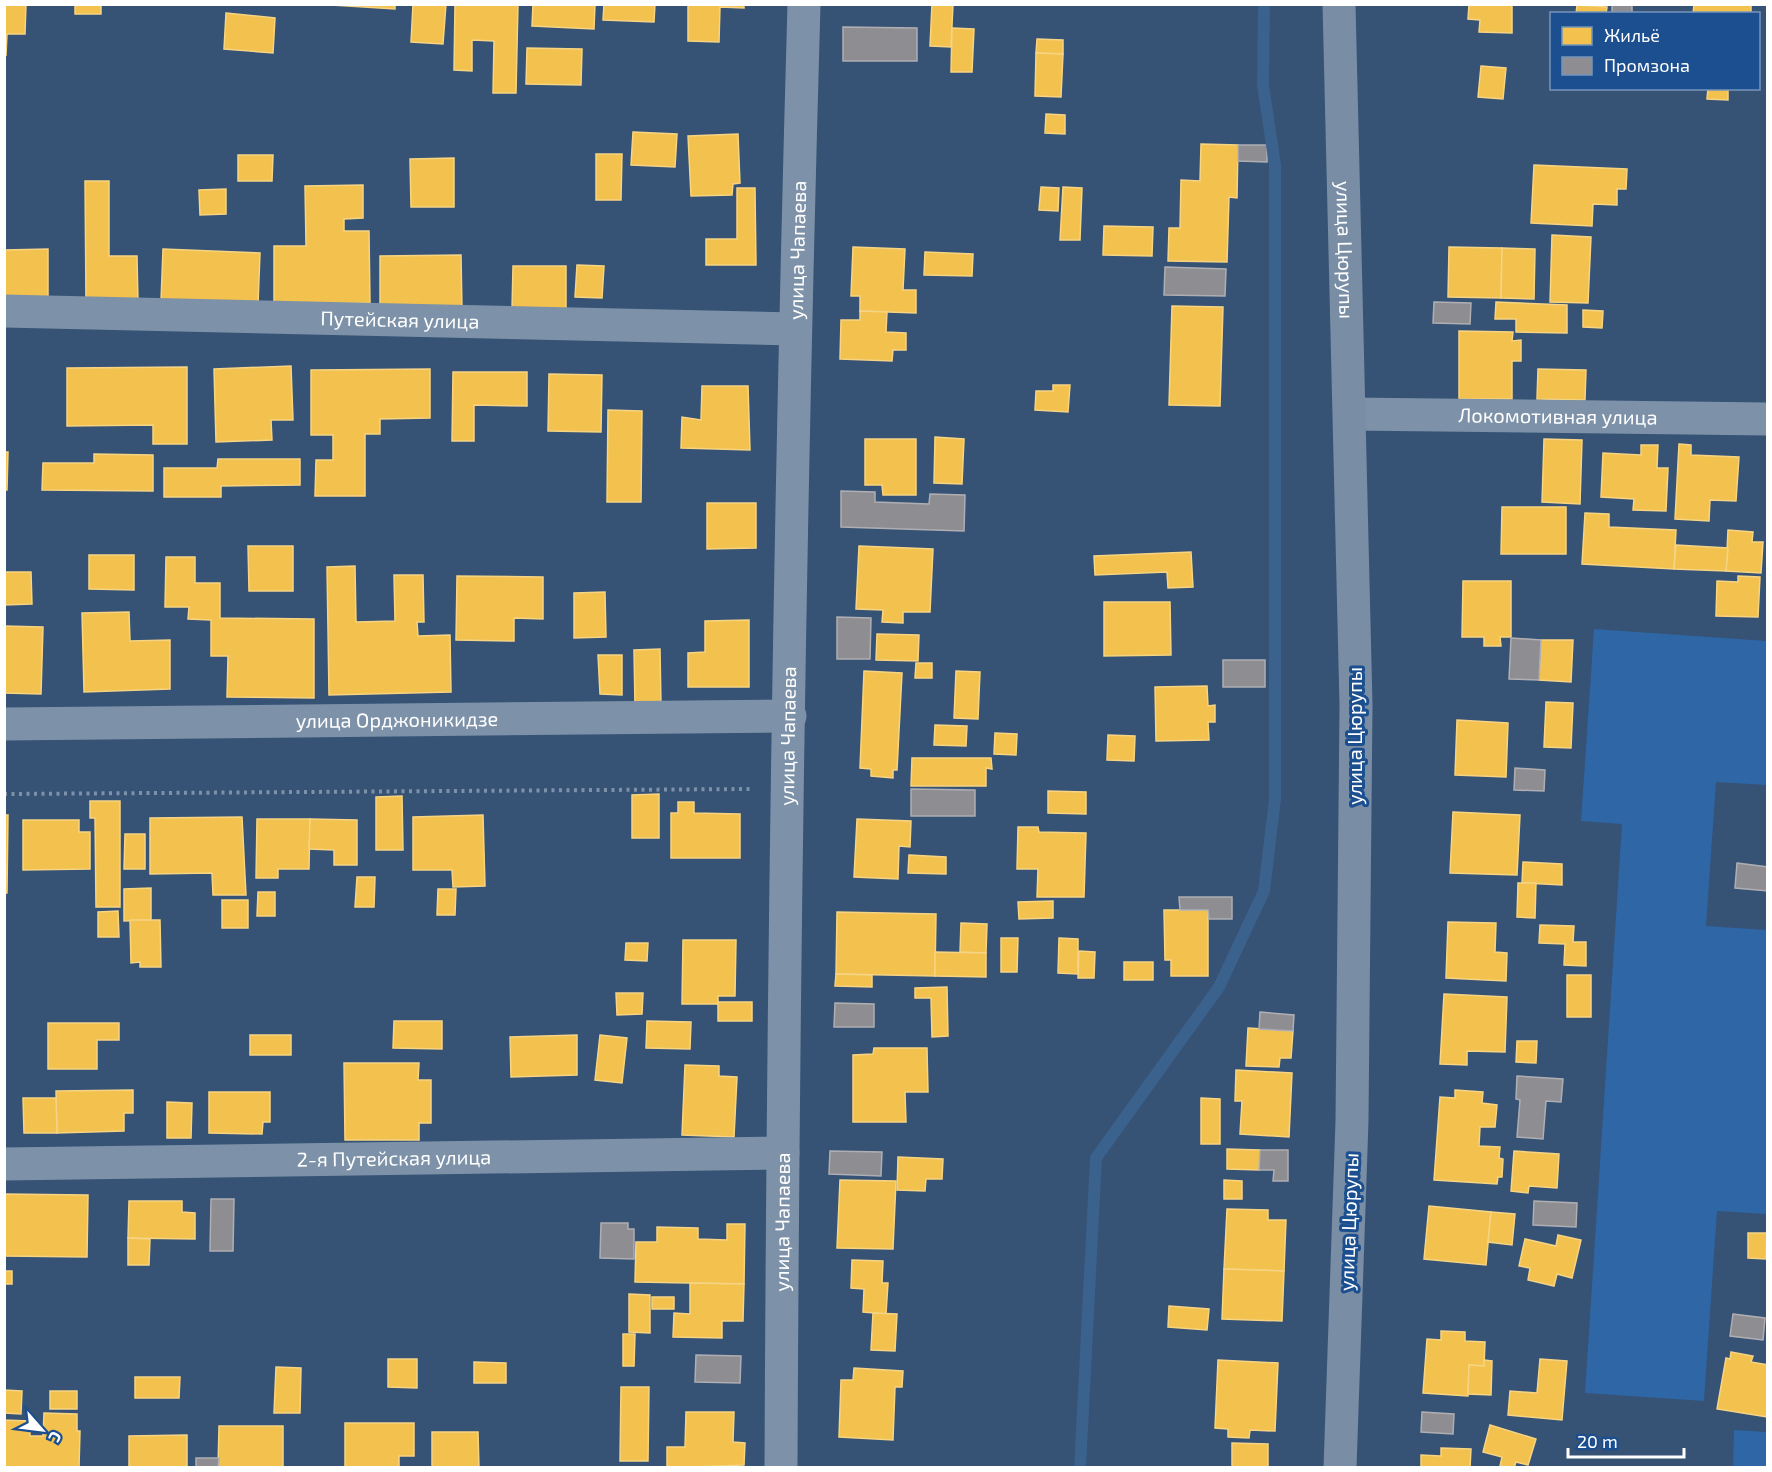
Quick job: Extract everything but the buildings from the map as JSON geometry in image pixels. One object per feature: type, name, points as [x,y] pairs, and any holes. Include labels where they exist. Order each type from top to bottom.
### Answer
[{"type":"street","name":"улица Чапаева","points":[[781,1467],[783,1154],[795,330],[804,4]]},
{"type":"street","name":"улица Цюрупы","points":[[1339,4],[1356,741],[1352,1120],[1340,1467]]},
{"type":"street","name":"Путейская улица","points":[[4,311],[795,330]]},
{"type":"street","name":"Локомотивная улица","points":[[1350,414],[1767,418]]},
{"type":"street","name":"улица Орджоникидзе","points":[[4,724],[790,716]]},
{"type":"street","name":"2-я Путейская улица","points":[[4,1164],[783,1154]]},
{"type":"path","points":[[4,794],[789,788]]},
{"type":"shaded area","points":[[1594,629],[1767,641],[1767,785],[1716,782],[1706,926],[1767,930],[1767,1214],[1717,1211],[1704,1401],[1585,1393],[1622,824],[1581,821]]},
{"type":"shaded area","points":[[1734,1430],[1767,1432],[1767,1467],[1733,1467]]},
{"type":"waterway","points":[[1080,1468],[1096,1158],[1219,987],[1264,891],[1275,799],[1275,165],[1263,85],[1264,4]]}]
